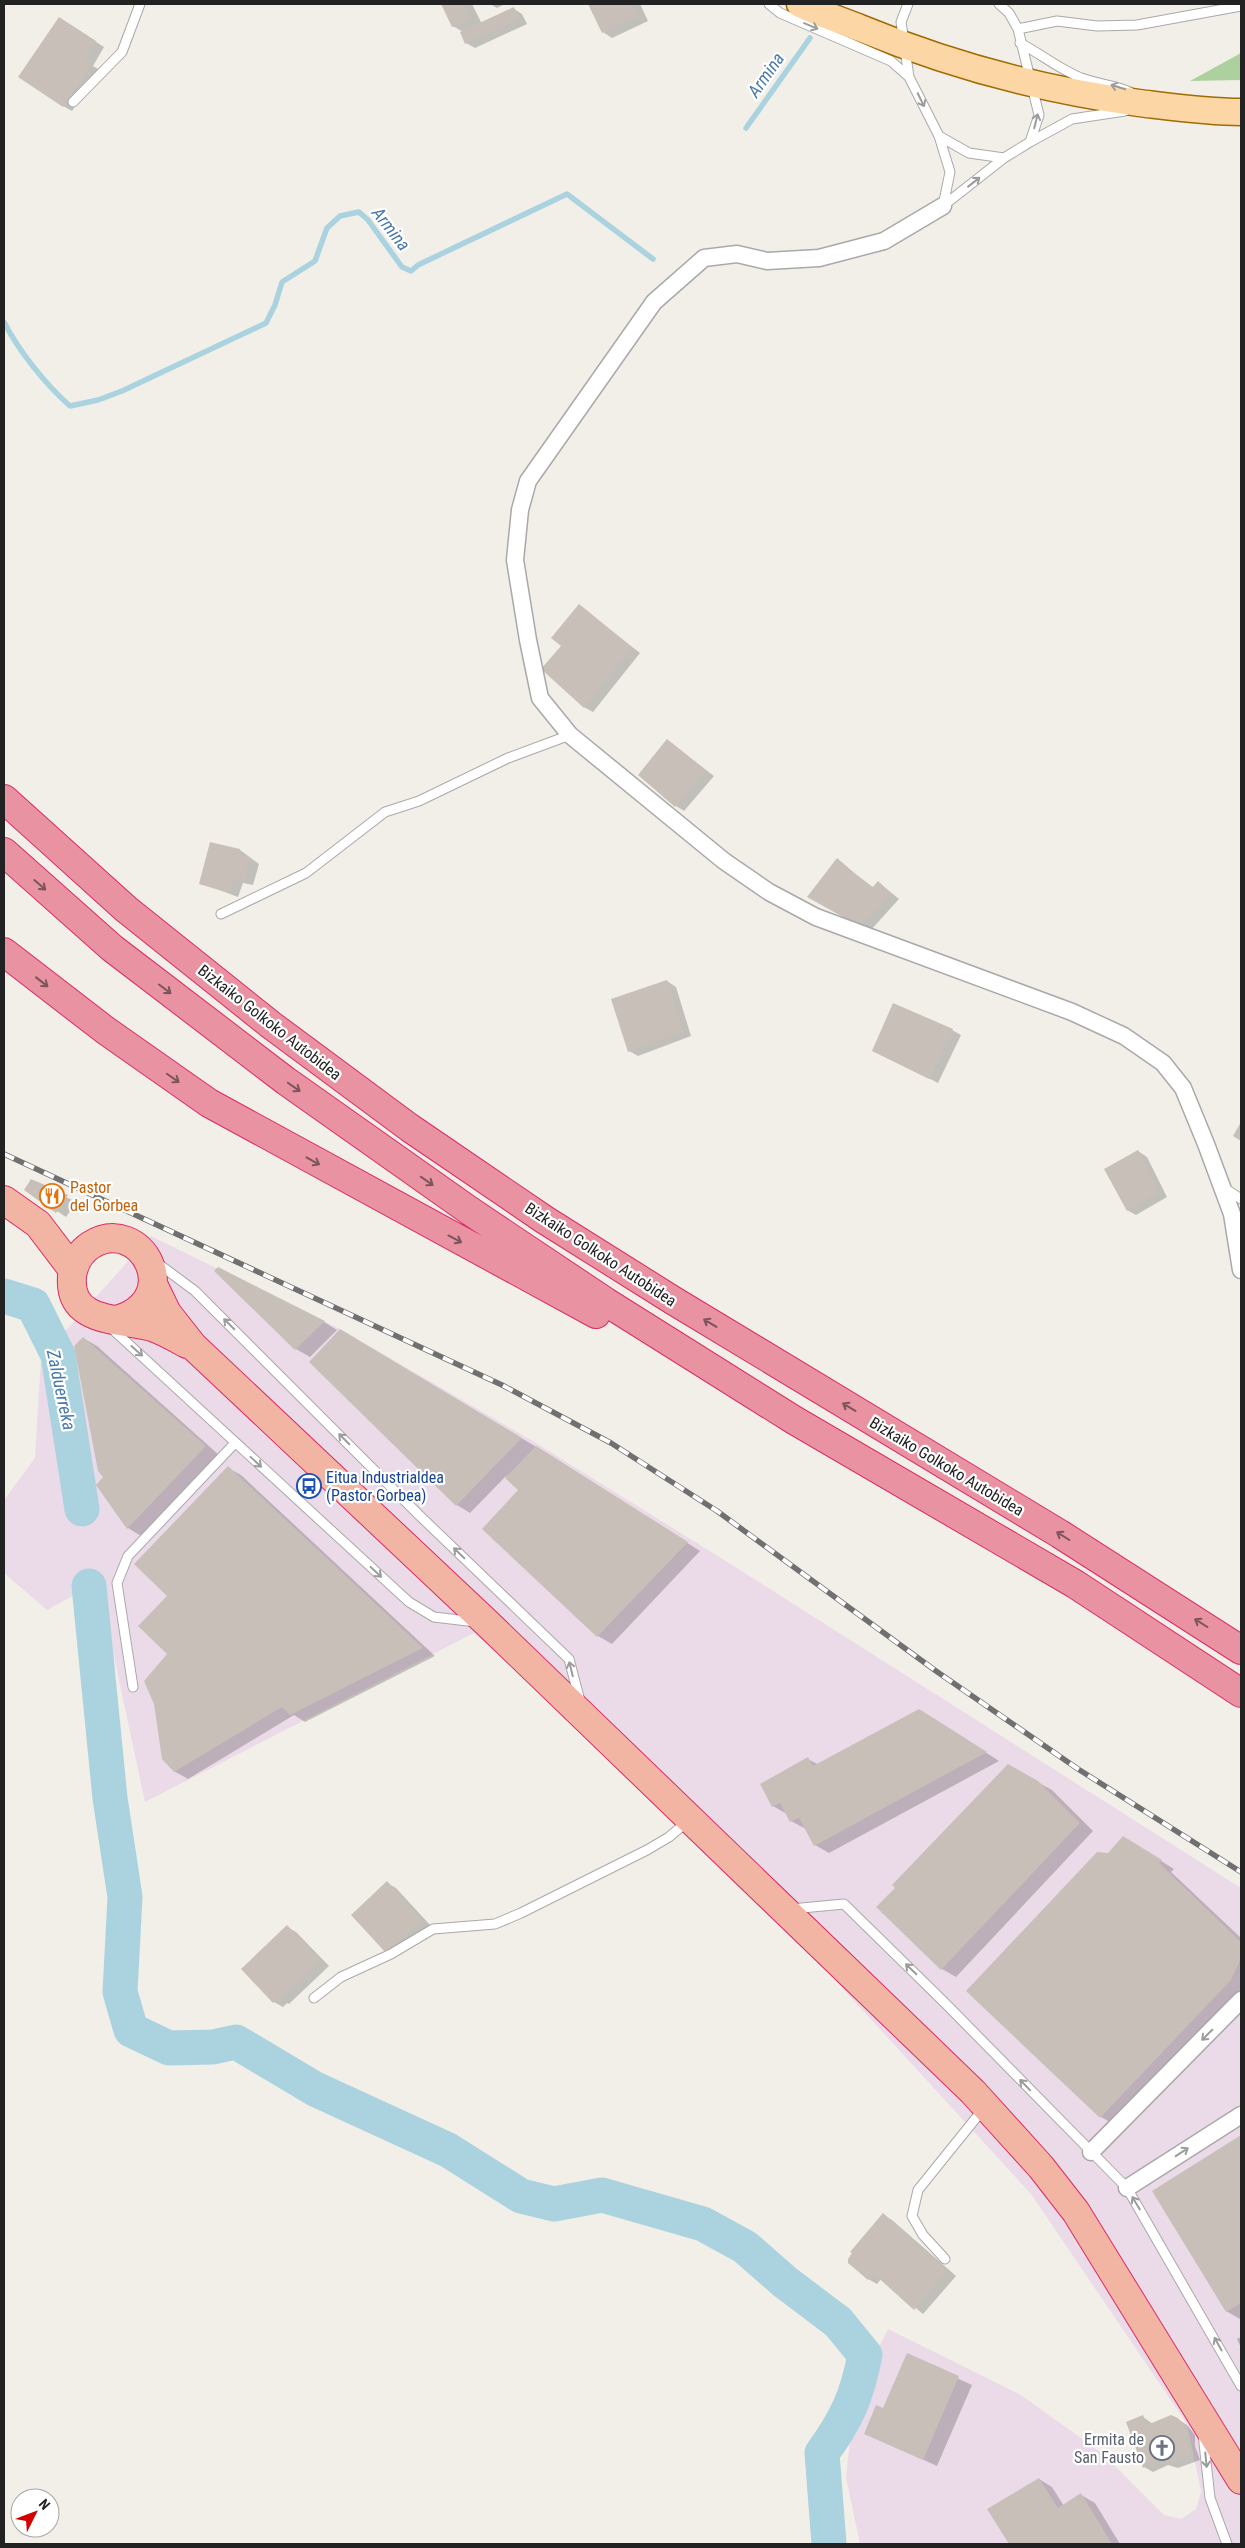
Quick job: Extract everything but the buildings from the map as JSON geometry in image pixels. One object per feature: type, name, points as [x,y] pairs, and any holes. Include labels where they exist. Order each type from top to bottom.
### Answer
[{"type":"highway","name":"Bizkaiko Golkoko Autobidea","points":[[4,799],[126,909],[272,1026],[410,1128],[546,1220],[674,1301],[1052,1529],[1241,1650]]},
{"type":"highway","points":[[4,852],[112,948],[286,1081],[470,1211],[582,1286],[794,1420],[1075,1584],[1241,1693]]},
{"type":"highway","points":[[4,952],[105,1030],[209,1103],[424,1222],[794,1420]]},
{"type":"highway","points":[[4,1200],[38,1224],[71,1236],[102,1240],[124,1240],[143,1252],[153,1272],[150,1297],[142,1308],[130,1316],[109,1319]]},
{"type":"highway","points":[[38,1224],[73,1270]]},
{"type":"highway","points":[[102,1240],[83,1251],[73,1270],[74,1294],[85,1309],[109,1319],[152,1327],[193,1346]]},
{"type":"highway","points":[[153,1284],[167,1314],[193,1346],[487,1623],[786,1910],[986,2106],[1041,2167],[1076,2212],[1241,2480]]},
{"type":"main road","points":[[800,4],[904,46],[958,64],[1031,84],[1162,106],[1241,112]]},
{"type":"street","points":[[944,206],[884,241],[820,258],[768,261],[736,254],[704,258],[654,302],[528,481],[520,510],[515,560],[540,698],[570,735],[724,861],[769,892],[816,917],[1072,1012],[1124,1036],[1163,1063],[1183,1088],[1232,1214],[1241,1270]]},
{"type":"street","points":[[1091,2152],[1241,2000]]},
{"type":"street","points":[[1126,2188],[1241,2115]]},
{"type":"lane","points":[[73,102],[122,52],[140,4]]},
{"type":"lane","points":[[769,4],[780,13],[891,61],[909,77]]},
{"type":"lane","points":[[908,4],[901,22],[909,77],[939,136],[950,172],[944,206]]},
{"type":"lane","points":[[999,4],[1009,13],[1018,29],[1038,115],[1030,142]]},
{"type":"lane","points":[[1018,29],[1057,21],[1097,26],[1136,25],[1241,6]]},
{"type":"lane","points":[[1020,43],[1057,66],[1083,78],[1118,86],[1162,106]]},
{"type":"lane","points":[[944,206],[1004,158],[1072,119],[1162,106]]},
{"type":"lane","points":[[939,136],[969,153],[1004,158]]},
{"type":"lane","points":[[221,914],[306,873],[386,812],[419,801],[508,758],[570,735]]},
{"type":"lane","points":[[1221,1186],[1241,1199]]},
{"type":"lane","points":[[143,1252],[196,1291],[420,1516],[569,1660],[584,1716]]},
{"type":"lane","points":[[109,1319],[235,1443],[409,1602],[434,1617],[487,1623]]},
{"type":"lane","points":[[133,1687],[117,1583],[128,1556],[235,1443]]},
{"type":"lane","points":[[314,1998],[341,1977],[377,1961],[433,1929],[495,1924],[521,1913],[647,1850],[669,1837],[690,1819]]},
{"type":"lane","points":[[786,1910],[844,1904],[945,2003],[1126,2188],[1241,2386]]},
{"type":"lane","points":[[945,2259],[923,2235],[912,2216],[918,2190],[986,2106]]},
{"type":"lane","points":[[1200,2412],[1210,2498],[1227,2544]]},
{"type":"shaded area","points":[[151,1236],[340,1329],[531,1440],[721,1558],[1241,1888],[1241,2544],[860,2544],[846,2477],[855,2395],[888,2329],[1021,2395],[1103,2454],[1164,2515],[1181,2519],[1196,2509],[1201,2491],[1187,2424],[1031,2194],[800,1942],[669,1808],[474,1633],[145,1802],[98,1582],[47,1610],[4,1573],[4,1500],[35,1458],[41,1358]]},
{"type":"green space","points":[[1241,53],[1241,80],[1190,81]]},
{"type":"waterway","name":"Armina","points":[[746,128],[810,38]]},
{"type":"waterway","name":"Armina","points":[[4,322],[33,367],[70,406],[98,400],[122,391],[266,323],[275,305],[282,282],[315,261],[327,228],[340,216],[359,212],[368,220],[402,267],[411,271],[418,265],[567,194],[653,259]]},
{"type":"waterway","name":"Zalduerreka","points":[[4,1296],[33,1305],[58,1355],[82,1509]]},
{"type":"waterway","points":[[89,1586],[110,1798],[125,1897],[120,1992],[131,2030],[169,2048],[213,2047],[236,2042],[315,2089],[448,2150],[521,2196],[554,2204],[602,2195],[703,2224],[745,2247],[785,2282],[838,2322],[865,2355],[850,2407],[822,2453],[829,2544]]},
{"type":"railway","points":[[4,1154],[502,1385],[611,1443],[717,1511],[936,1671],[1078,1769],[1241,1872]]},
{"type":"place","name":"Pastor del Gorbea","points":[[52,1196]]},
{"type":"place","name":"Eitua Industrialdea (Pastor Gorbea)","points":[[309,1486]]},
{"type":"place","name":"Ermita de San Fausto","points":[[1162,2448]]}]
